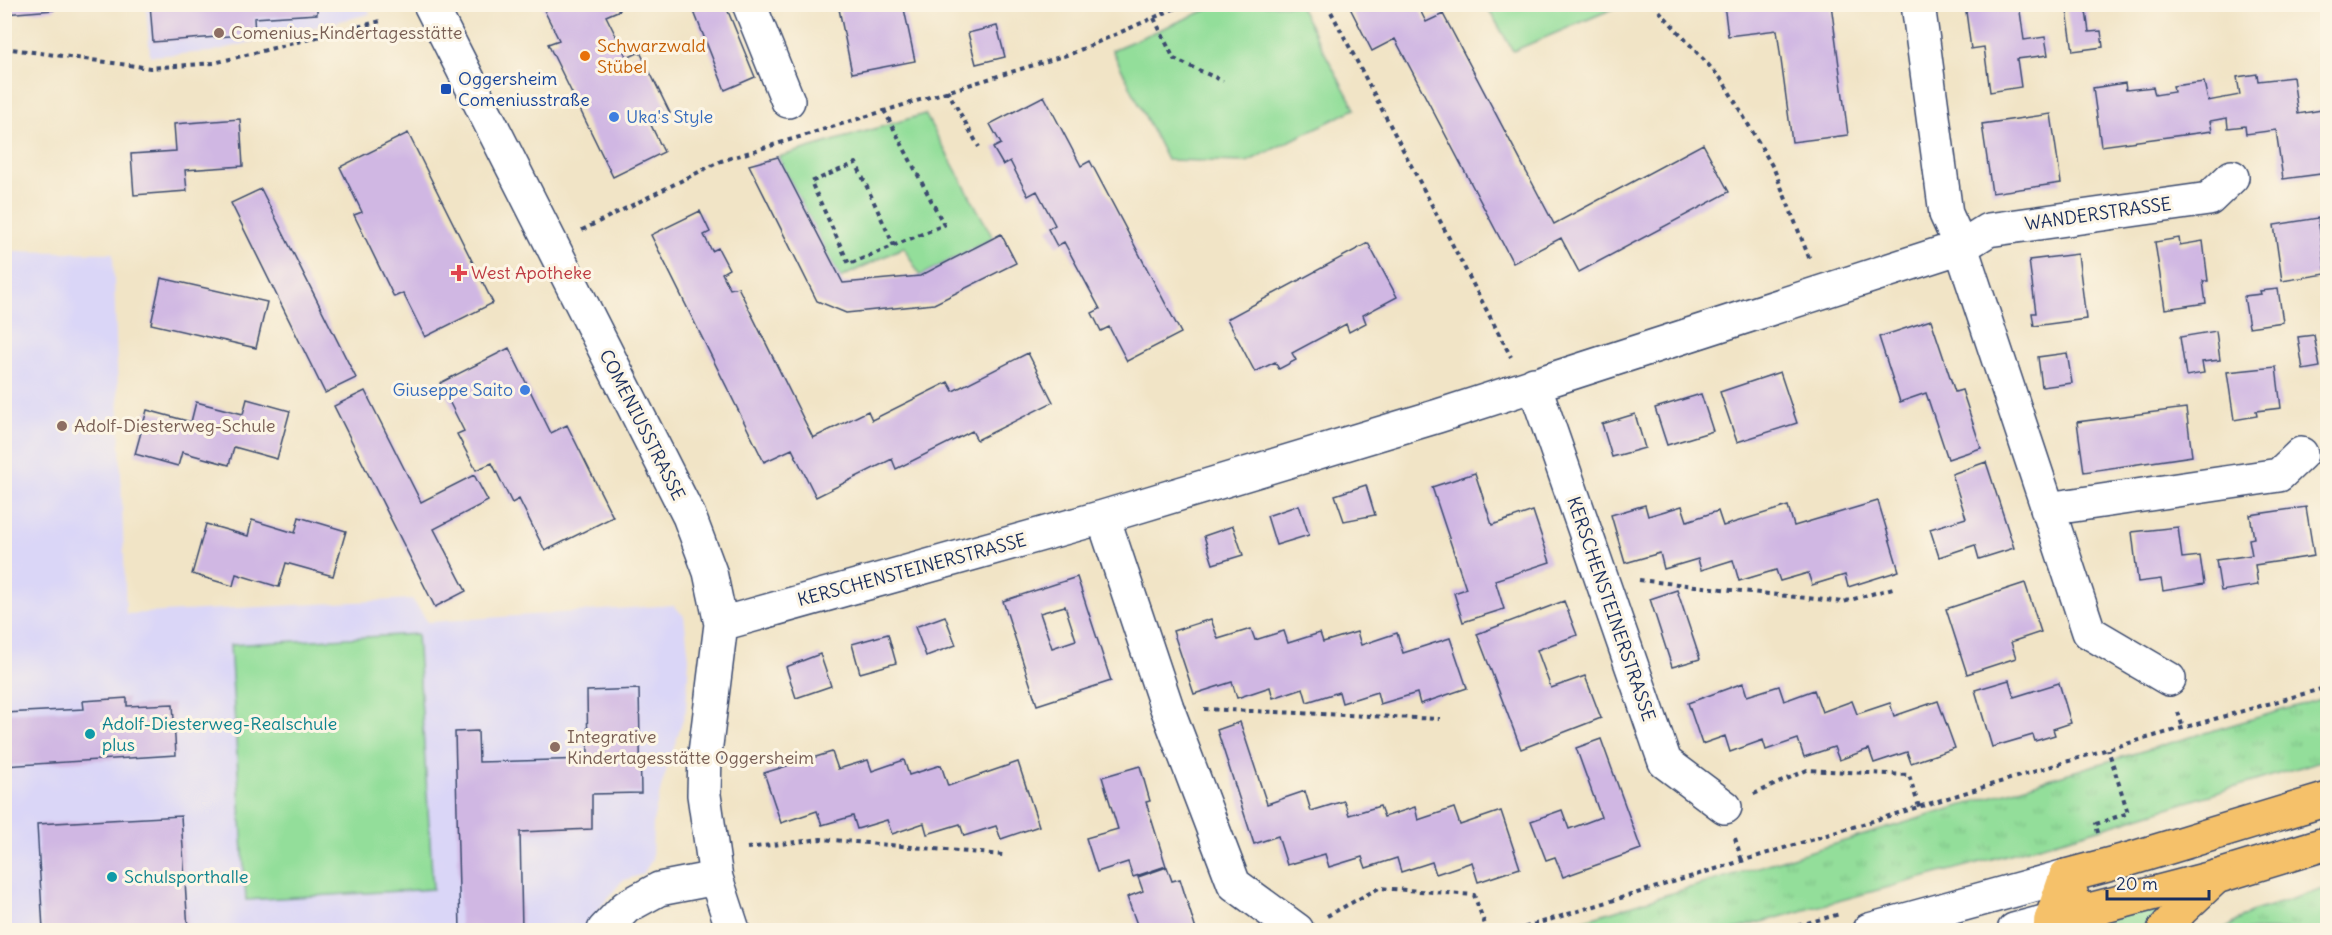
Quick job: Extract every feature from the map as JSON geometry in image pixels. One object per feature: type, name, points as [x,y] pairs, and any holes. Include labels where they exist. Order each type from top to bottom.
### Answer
[{"type":"main road","points":[[2328,799],[2066,876],[2065,923],[2328,843]]},
{"type":"main road","points":[[2164,930],[2181,910],[2217,877]]},
{"type":"street","name":"COMENIUSSTRASSE","points":[[430,4],[689,516],[710,572],[721,624],[705,753],[704,795],[714,865],[733,930]]},
{"type":"street","points":[[749,4],[788,101]]},
{"type":"street","points":[[1918,4],[1946,214],[1961,247],[2089,632],[2169,679]]},
{"type":"street","name":"WANDERSTRASSE","points":[[1961,247],[1988,230],[2209,199],[2232,177]]},
{"type":"street","name":"KERSCHENSTEINERSTRASSE","points":[[721,624],[1103,517],[1438,416],[1961,247]]},
{"type":"street","name":"KERSCHENSTEINERSTRASSE","points":[[1530,385],[1665,762],[1725,807]]},
{"type":"street","points":[[2047,509],[2279,475],[2301,454]]},
{"type":"street","points":[[1103,517],[1167,708],[1234,884],[1308,925]]},
{"type":"street","points":[[604,930],[626,907],[659,889],[714,865]]},
{"type":"street","points":[[1869,930],[2066,876]]},
{"type":"street","points":[[2014,930],[2065,923]]},
{"type":"path","points":[[577,233],[721,161],[1073,53],[1185,4]]},
{"type":"path","points":[[1327,4],[1530,385]]},
{"type":"path","points":[[1653,4],[1722,81],[1774,168],[1823,291]]},
{"type":"path","points":[[1154,18],[1174,59],[1223,81]]},
{"type":"path","points":[[4,48],[150,68],[214,63],[242,58],[381,21]]},
{"type":"path","points":[[947,90],[979,147]]},
{"type":"path","points":[[884,110],[944,225],[894,246],[849,264],[811,182],[856,164],[894,246]]},
{"type":"path","points":[[1599,576],[1843,602],[1893,588]]},
{"type":"path","points":[[1516,930],[2108,749],[2328,687]]},
{"type":"path","points":[[1167,708],[1440,719]]},
{"type":"path","points":[[2101,841],[2096,824],[2128,813],[2108,749]]},
{"type":"path","points":[[1725,807],[1807,770],[1909,775],[1919,807]]},
{"type":"path","points":[[714,865],[821,839],[1003,855]]},
{"type":"path","points":[[1308,925],[1379,888],[1474,896],[1486,930]]},
{"type":"shaded area","name":"Comenius-Kindertagesstätte","points":[[367,4],[370,14],[210,52],[150,56],[146,5]]},
{"type":"shaded area","name":"Adolf-Diesterweg-Schule","points":[[5,251],[113,253],[126,614],[412,599],[428,622],[673,605],[684,616],[689,658],[686,710],[662,784],[653,821],[652,860],[643,874],[622,881],[582,930],[5,930]]},
{"type":"green space","points":[[1218,5],[1299,5],[1355,109],[1247,162],[1167,160],[1112,50]]},
{"type":"green space","points":[[1486,5],[1622,5],[1513,51]]},
{"type":"green space","points":[[925,114],[993,238],[920,276],[904,247],[840,278],[778,157]]},
{"type":"green space","points":[[417,634],[433,889],[246,900],[230,645]]},
{"type":"green space","points":[[2327,697],[2327,759],[2083,834],[1732,930],[1550,930],[2102,763]]},
{"type":"green space","points":[[2327,888],[2327,930],[2224,930],[2251,912]]},
{"type":"green space","points":[[2165,905],[2148,926],[2132,930],[2097,930],[2097,920]]},
{"type":"building","points":[[4,4],[57,4],[54,10],[4,14]]},
{"type":"building","points":[[150,4],[317,4],[317,14],[254,18],[255,34],[153,42]]},
{"type":"building","points":[[541,4],[617,4],[620,10],[606,16],[627,58],[640,52],[670,113],[650,123],[664,152],[613,177],[548,44],[559,40]]},
{"type":"building","points":[[691,4],[725,4],[755,77],[725,90]]},
{"type":"building","points":[[838,4],[903,4],[915,61],[852,73]]},
{"type":"building","points":[[1348,4],[1417,4],[1426,22],[1443,14],[1554,224],[1703,144],[1729,192],[1579,272],[1561,238],[1513,263],[1395,39],[1372,51]]},
{"type":"building","points":[[1724,4],[1831,4],[1848,135],[1792,142],[1777,30],[1728,36]]},
{"type":"building","points":[[1965,4],[2019,4],[2024,40],[2045,37],[2048,55],[2017,59],[2021,87],[1990,92],[1984,47],[1971,49]]},
{"type":"building","points":[[2066,4],[2119,4],[2086,11],[2089,32],[2101,31],[2103,47],[2073,51]]},
{"type":"building","points":[[997,26],[1005,57],[976,64],[968,33]]},
{"type":"building","points":[[2257,74],[2258,81],[2293,77],[2298,114],[2328,109],[2328,173],[2283,179],[2276,130],[2246,134],[2245,126],[2228,128],[2227,118],[2210,121],[2212,131],[2101,146],[2093,88],[2125,83],[2126,90],[2153,87],[2155,95],[2174,92],[2173,86],[2204,82],[2208,101],[2240,95],[2237,77]]},
{"type":"building","points":[[1044,96],[1081,166],[1090,161],[1181,333],[1127,361],[1109,327],[1101,331],[1092,313],[1100,309],[1064,242],[1057,246],[1048,229],[1055,225],[1037,191],[1028,196],[1010,161],[1003,165],[993,148],[1001,144],[990,124]]},
{"type":"building","points":[[2051,114],[2061,183],[1992,193],[1982,124]]},
{"type":"building","points":[[240,119],[243,166],[185,170],[187,191],[134,195],[131,154],[176,151],[174,124]]},
{"type":"building","points":[[408,133],[493,303],[425,337],[403,293],[394,297],[354,215],[362,212],[340,167]]},
{"type":"building","points":[[778,157],[843,283],[920,276],[1001,234],[1016,263],[934,304],[846,313],[817,301],[749,165]]},
{"type":"building","points":[[261,189],[356,378],[325,393],[231,203]]},
{"type":"building","points":[[700,211],[710,232],[704,235],[712,251],[718,248],[729,269],[722,273],[730,289],[738,287],[813,438],[868,411],[872,420],[948,382],[953,391],[1028,353],[1053,402],[977,440],[972,431],[896,469],[892,459],[816,497],[792,449],[764,462],[651,235]]},
{"type":"building","points":[[2318,218],[2326,274],[2282,281],[2274,225]]},
{"type":"building","points":[[2179,238],[2180,245],[2203,241],[2208,281],[2203,281],[2206,303],[2165,309],[2155,242]]},
{"type":"building","points":[[1368,243],[1397,297],[1363,315],[1366,323],[1349,332],[1346,324],[1292,353],[1296,360],[1279,369],[1275,362],[1255,372],[1227,319]]},
{"type":"building","points":[[2078,254],[2086,319],[2034,326],[2032,313],[2036,313],[2029,260]]},
{"type":"building","points":[[161,278],[267,302],[256,348],[151,324]]},
{"type":"building","points":[[2278,289],[2283,322],[2249,327],[2244,296]]},
{"type":"building","points":[[1931,320],[1955,392],[1962,390],[1981,448],[1948,459],[1926,393],[1900,402],[1879,337]]},
{"type":"building","points":[[2216,331],[2220,360],[2202,362],[2204,373],[2186,376],[2180,337]]},
{"type":"building","points":[[2314,335],[2320,367],[2303,370],[2298,337]]},
{"type":"building","points":[[509,348],[551,433],[567,425],[613,517],[545,551],[519,499],[512,503],[492,463],[476,470],[457,434],[464,431],[440,383]]},
{"type":"building","points":[[2067,353],[2072,383],[2042,387],[2038,357]]},
{"type":"building","points":[[2276,367],[2281,408],[2256,411],[2257,416],[2234,420],[2227,372]]},
{"type":"building","points":[[1780,372],[1797,423],[1737,442],[1720,392]]},
{"type":"building","points":[[365,391],[421,502],[474,475],[488,501],[434,529],[466,591],[435,607],[334,406]]},
{"type":"building","points":[[1701,394],[1713,431],[1667,445],[1655,408]]},
{"type":"building","points":[[247,399],[290,411],[277,459],[234,447],[229,465],[182,452],[178,466],[135,454],[147,410],[191,422],[196,402],[243,414]]},
{"type":"building","points":[[2186,408],[2192,456],[2084,472],[2077,422]]},
{"type":"building","points":[[1635,414],[1645,448],[1612,457],[1602,424]]},
{"type":"building","points":[[1986,462],[2014,548],[1979,559],[1975,545],[1939,557],[1930,529],[1966,518],[1952,474]]},
{"type":"building","points":[[1475,473],[1492,525],[1533,511],[1550,562],[1495,580],[1504,609],[1463,622],[1454,593],[1466,589],[1432,487]]},
{"type":"building","points":[[1366,485],[1375,515],[1344,521],[1335,495]]},
{"type":"building","points":[[1878,501],[1899,571],[1848,587],[1845,575],[1812,585],[1808,573],[1780,581],[1776,570],[1739,581],[1733,560],[1701,570],[1698,559],[1664,569],[1660,553],[1625,563],[1611,515],[1645,505],[1648,516],[1682,506],[1687,521],[1718,511],[1723,526],[1788,506],[1794,526]]},
{"type":"building","points":[[1299,505],[1309,535],[1276,545],[1267,516]]},
{"type":"building","points":[[2306,507],[2314,556],[2255,565],[2258,585],[2221,591],[2216,560],[2252,555],[2249,539],[2254,538],[2250,515]]},
{"type":"building","points":[[299,517],[346,531],[333,576],[286,563],[279,587],[236,574],[233,586],[192,574],[206,524],[248,536],[252,520],[295,533]]},
{"type":"building","points":[[1233,526],[1243,555],[1213,564],[1204,536]]},
{"type":"building","points":[[2178,527],[2182,558],[2200,556],[2204,584],[2163,591],[2161,579],[2138,582],[2132,532]]},
{"type":"building","points":[[1077,577],[1111,681],[1037,705],[1003,601]],"holes":[[[1065,606],[1076,640],[1052,648],[1040,613]]]},
{"type":"building","points":[[2025,583],[2041,632],[2011,642],[2016,658],[1967,674],[1946,609]]},
{"type":"building","points":[[1677,590],[1700,659],[1672,667],[1650,599]]},
{"type":"building","points":[[1564,601],[1577,635],[1537,650],[1551,688],[1585,676],[1601,718],[1521,749],[1477,634]]},
{"type":"building","points":[[945,616],[956,645],[926,656],[915,627]]},
{"type":"building","points":[[1211,619],[1218,639],[1251,629],[1255,640],[1284,631],[1288,643],[1320,633],[1323,642],[1357,632],[1361,645],[1397,633],[1403,653],[1450,638],[1467,688],[1420,704],[1417,693],[1380,704],[1377,692],[1342,703],[1339,692],[1307,702],[1303,688],[1273,698],[1270,687],[1237,698],[1232,682],[1194,694],[1173,631]]},
{"type":"building","points":[[888,634],[896,663],[860,673],[852,644]]},
{"type":"building","points":[[820,654],[831,686],[796,698],[786,667]]},
{"type":"building","points":[[2009,680],[2014,697],[2059,683],[2071,723],[2053,729],[2055,735],[2035,741],[2033,735],[1992,747],[1975,690]]},
{"type":"building","points":[[1743,683],[1747,696],[1779,686],[1784,701],[1814,690],[1822,712],[1852,701],[1857,714],[1890,703],[1894,716],[1938,701],[1955,748],[1911,763],[1907,752],[1874,763],[1869,749],[1839,760],[1834,747],[1804,757],[1798,739],[1766,750],[1763,740],[1730,752],[1725,736],[1702,744],[1688,703]]},
{"type":"building","name":"Integrative Kindertagesstätte Oggersheim","points":[[639,689],[641,793],[592,794],[592,829],[520,832],[522,930],[460,930],[455,732],[478,731],[479,762],[588,759],[587,691]]},
{"type":"building","name":"Adolf-Diesterweg-Realschule plus","points":[[127,698],[127,706],[173,704],[176,755],[4,766],[4,713],[84,709],[83,701]]},
{"type":"building","points":[[1240,722],[1267,804],[1305,791],[1311,811],[1344,801],[1349,815],[1380,806],[1384,817],[1415,807],[1418,820],[1454,808],[1460,825],[1501,811],[1520,868],[1478,882],[1472,862],[1436,874],[1432,862],[1401,872],[1397,858],[1366,868],[1362,857],[1329,867],[1325,854],[1287,865],[1278,836],[1254,844],[1217,730]]},
{"type":"building","points":[[1601,739],[1641,849],[1563,877],[1555,857],[1546,860],[1531,821],[1562,810],[1569,829],[1601,817],[1576,748]]},
{"type":"building","points":[[832,752],[838,769],[868,760],[872,771],[904,760],[909,775],[941,765],[948,786],[1018,762],[1039,826],[1001,839],[996,826],[964,836],[960,824],[927,834],[924,823],[892,834],[887,820],[857,829],[853,816],[822,825],[817,811],[781,823],[764,773]]},
{"type":"building","points":[[1140,766],[1150,801],[1146,802],[1166,866],[1133,877],[1128,862],[1097,872],[1086,838],[1118,829],[1102,777]]},
{"type":"building","name":"Schulsporthalle","points":[[181,816],[188,930],[43,930],[37,824]]},
{"type":"building","points":[[1167,867],[1172,881],[1180,879],[1196,930],[1139,930],[1127,897],[1143,891],[1138,877]]},
{"type":"place","name":"Comenius-Kindertagesstätte","points":[[219,33]]},
{"type":"place","name":"Schwarzwald Stübel","points":[[585,56]]},
{"type":"place","name":"Oggersheim Comeniusstraße","points":[[446,89]]},
{"type":"place","name":"Uka's Style","points":[[614,117]]},
{"type":"place","name":"West Apotheke","points":[[459,273]]},
{"type":"place","name":"Giuseppe Saito","points":[[525,390]]},
{"type":"place","name":"Adolf-Diesterweg-Schule","points":[[62,426]]},
{"type":"place","name":"Adolf-Diesterweg-Realschule plus","points":[[90,734]]},
{"type":"place","name":"Integrative Kindertagesstätte Oggersheim","points":[[555,747]]},
{"type":"place","name":"Schulsporthalle","points":[[112,877]]}]
